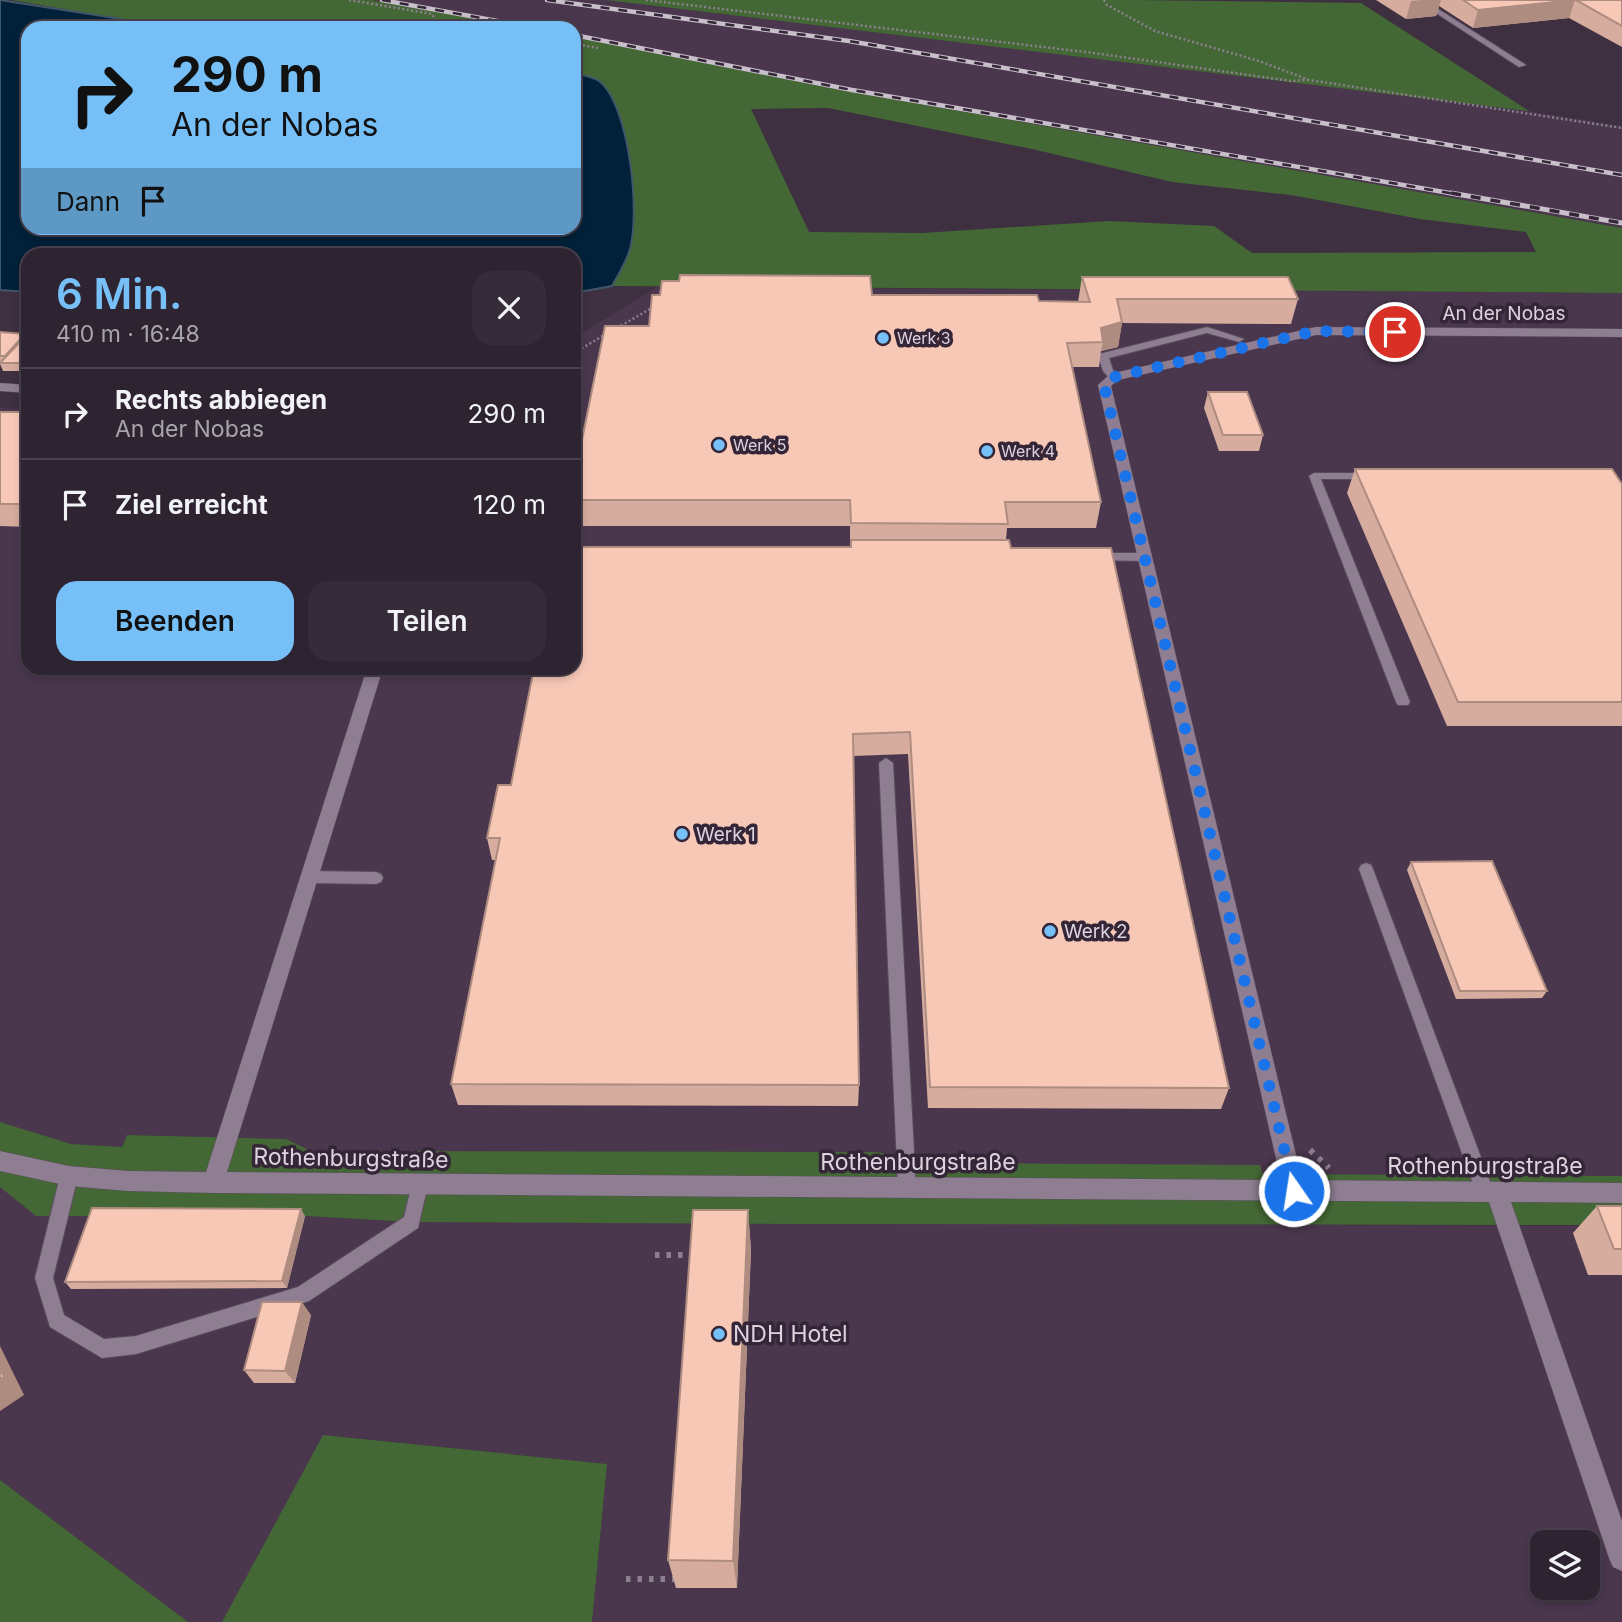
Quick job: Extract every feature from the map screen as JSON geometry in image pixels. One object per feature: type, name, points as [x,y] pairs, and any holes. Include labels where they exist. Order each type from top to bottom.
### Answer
[{"type":"street","name":"An der Nobas","points":[[1114,377],[1316,331],[1614,333],[1622,339]]},
{"type":"street","points":[[1114,377],[1104,385],[1104,393],[1294,1191]]},
{"type":"street","points":[[0,387],[21,388]]},
{"type":"street","name":"Rothenburgstraße","points":[[213,1183],[373,675]]},
{"type":"street","name":"Rothenburgstraße","points":[[0,1161],[69,1176],[128,1181],[213,1183],[1622,1194]]},
{"type":"street","points":[[1491,1192],[1622,1558]]},
{"type":"lane","points":[[1419,0],[1522,65]]},
{"type":"lane","points":[[1114,377],[1108,371],[1103,356],[1207,330],[1239,339]]},
{"type":"lane","points":[[1381,476],[1314,476],[1403,702]]},
{"type":"lane","points":[[1075,557],[1144,557]]},
{"type":"lane","points":[[886,763],[907,1188]]},
{"type":"lane","points":[[1366,869],[1491,1192]]},
{"type":"lane","points":[[309,877],[376,878]]},
{"type":"lane","points":[[69,1176],[44,1278],[57,1321],[102,1349],[136,1345],[303,1295],[412,1222],[419,1185]]},
{"type":"path","points":[[349,0],[416,9],[432,14],[436,21]]},
{"type":"path","points":[[646,0],[1094,53],[1291,81],[1309,80],[1622,128]]},
{"type":"path","points":[[1104,0],[1107,5],[1155,31],[1259,61],[1309,80]]},
{"type":"path","points":[[581,45],[599,48]]},
{"type":"path","points":[[581,349],[659,304]]},
{"type":"path","points":[[1308,1147],[1329,1168],[1346,1169],[1353,1191]]},
{"type":"path","points":[[655,1255],[698,1255]]},
{"type":"path","points":[[626,1579],[676,1579]]},
{"type":"shaded area","points":[[371,0],[606,0],[1529,111],[1622,126],[1622,228],[841,90],[581,38],[581,21],[486,21]]},
{"type":"shaded area","points":[[657,287],[1622,293],[1622,1176],[1263,1174],[933,1163],[877,1152],[311,1151],[286,1139],[127,1135],[122,1147],[71,1144],[0,1122],[0,408],[21,410],[21,675],[581,675],[581,334]]},
{"type":"shaded area","points":[[0,1187],[87,1215],[305,1216],[412,1222],[1622,1226],[1622,1622],[592,1622],[607,1464],[324,1435],[222,1622],[188,1622],[0,1480]]},
{"type":"green space","points":[[12,0],[371,0],[486,21],[127,21]]},
{"type":"green space","points":[[606,0],[1361,3],[1529,111]]},
{"type":"green space","points":[[581,38],[841,90],[1622,228],[1622,293],[612,286],[629,252],[599,81],[581,75]],"holes":[[[828,108],[1032,149],[1172,182],[1291,195],[1420,219],[1526,232],[1536,252],[1252,253],[1214,226],[1110,221],[922,233],[809,232],[751,109]]]},
{"type":"green space","points":[[0,1122],[71,1144],[122,1147],[127,1135],[286,1139],[311,1151],[877,1152],[933,1163],[1260,1165],[1263,1174],[1622,1176],[1622,1225],[412,1222],[305,1216],[36,1216],[0,1187]]},
{"type":"green space","points":[[323,1435],[607,1464],[592,1622],[222,1622]]},
{"type":"green space","points":[[0,1480],[188,1622],[0,1622]]},
{"type":"water","points":[[0,0],[127,21],[21,21],[21,235],[581,235],[581,74],[599,81],[610,94],[625,136],[634,214],[629,252],[612,286],[581,292],[581,248],[21,248],[21,292],[0,290]]},
{"type":"building","points":[[1463,0],[1574,0],[1478,10]]},
{"type":"building","points":[[1576,0],[1622,0],[1622,26]]},
{"type":"building","points":[[680,275],[870,276],[872,295],[1037,295],[1039,301],[1090,302],[1082,277],[1288,277],[1298,299],[1117,299],[1122,322],[1101,328],[1103,342],[1067,343],[1101,502],[1005,502],[1008,524],[851,523],[850,500],[581,500],[581,444],[605,326],[649,326],[652,295],[660,295],[662,281],[679,281]]},
{"type":"building","points":[[0,332],[21,334],[21,338],[5,356],[0,356]]},
{"type":"building","points":[[19,343],[21,343],[21,363],[0,363]]},
{"type":"building","points":[[1208,392],[1247,392],[1263,435],[1223,435]]},
{"type":"building","points":[[0,412],[21,412],[21,504],[0,504]]},
{"type":"building","points":[[1355,469],[1612,469],[1622,484],[1622,702],[1458,702]]},
{"type":"building","points":[[851,540],[1009,540],[1011,548],[1111,548],[1229,1088],[930,1087],[910,732],[853,734],[859,1085],[451,1084],[500,838],[487,838],[498,785],[511,785],[533,675],[581,675],[581,547],[851,547]]},
{"type":"building","points":[[1492,861],[1547,991],[1460,991],[1411,862]]},
{"type":"building","points":[[1597,1206],[1622,1206],[1622,1249],[1614,1249]]},
{"type":"building","points":[[92,1208],[301,1209],[282,1281],[65,1282]]},
{"type":"building","points":[[693,1210],[748,1210],[733,1561],[668,1560]]},
{"type":"building","points":[[262,1302],[302,1302],[285,1371],[244,1370]]},
{"type":"railway","points":[[382,0],[498,21]]},
{"type":"railway","points":[[547,0],[849,41],[1622,175]]},
{"type":"railway","points":[[581,36],[852,90],[1461,195]]},
{"type":"railway","points":[[1451,193],[1622,223]]},
{"type":"place","name":"Werk 3","points":[[883,338]]},
{"type":"place","name":"Werk 5","points":[[719,445]]},
{"type":"place","name":"Werk 4","points":[[987,451]]},
{"type":"place","name":"Werk 1","points":[[682,834]]},
{"type":"place","name":"Werk 2","points":[[1050,931]]},
{"type":"place","name":"NDH Hotel","points":[[719,1334]]},
{"type":"route","points":[[1294,1191],[1104,385],[1114,377],[1316,331],[1395,332]]}]
